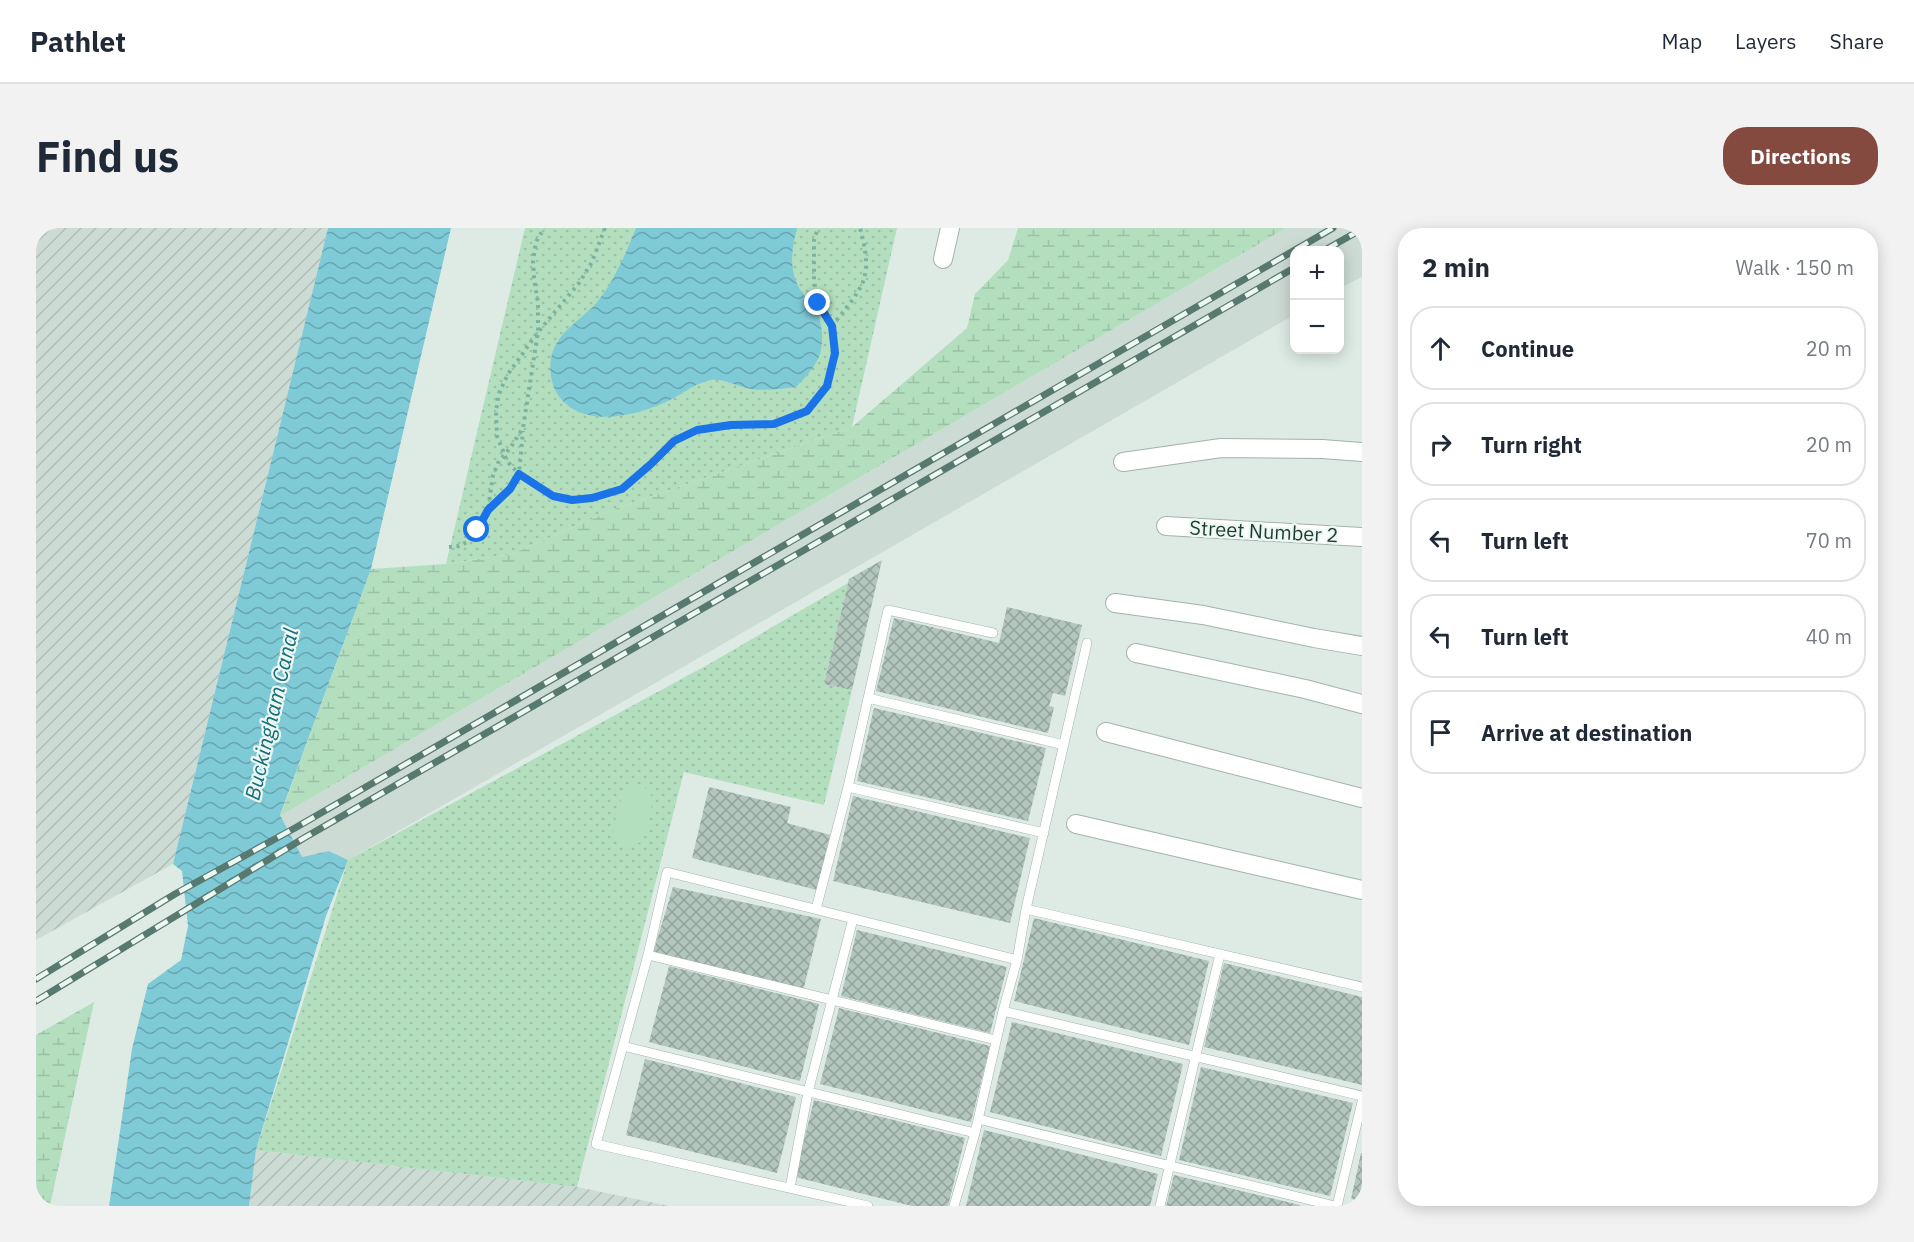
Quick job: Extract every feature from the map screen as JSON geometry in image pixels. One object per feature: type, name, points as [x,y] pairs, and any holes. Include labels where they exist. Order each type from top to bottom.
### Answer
[{"type":"street","points":[[943,260],[950,228]]},
{"type":"street","points":[[1123,462],[1221,448],[1322,449],[1362,452]]},
{"type":"street","name":"Street Number 2","points":[[1166,525],[1362,537]]},
{"type":"street","points":[[1115,603],[1203,615],[1362,646]]},
{"type":"street","points":[[1136,652],[1305,689],[1362,704]]},
{"type":"street","points":[[1107,732],[1362,798]]},
{"type":"street","points":[[1076,824],[1362,890]]},
{"type":"lane","points":[[816,909],[848,787],[888,610],[993,633]]},
{"type":"lane","points":[[954,1206],[975,1133],[1017,960],[1026,909],[1087,643]]},
{"type":"lane","points":[[868,698],[1064,745]]},
{"type":"lane","points":[[848,787],[1044,833]]},
{"type":"lane","points":[[868,1206],[596,1144],[648,955],[667,872],[1017,960]]},
{"type":"lane","points":[[1026,909],[1362,987]]},
{"type":"lane","points":[[790,1188],[808,1092],[854,919]]},
{"type":"lane","points":[[1160,1206],[1220,954]]},
{"type":"lane","points":[[648,955],[996,1040]]},
{"type":"lane","points":[[1003,1011],[1362,1096]]},
{"type":"lane","points":[[623,1046],[975,1133]]},
{"type":"lane","points":[[978,1119],[1336,1206],[1362,1102]]},
{"type":"path","points":[[449,547],[467,542],[488,510],[510,489],[519,474],[523,428],[538,332],[538,303],[533,261],[536,242],[544,228]]},
{"type":"path","points":[[605,228],[592,262],[579,283],[538,332],[508,374],[499,393],[496,411],[497,436],[507,461],[519,474],[553,496],[572,500],[592,498],[622,489],[674,441],[697,430],[731,425],[774,424],[807,411],[827,386],[835,353],[832,326],[818,303],[814,280],[814,240],[818,228]]},
{"type":"path","points":[[832,326],[864,280],[866,259],[860,228]]},
{"type":"path","points":[[488,510],[493,475],[499,460],[523,428]]},
{"type":"shaded area","points":[[36,228],[328,228],[173,864],[36,940]]},
{"type":"shaded area","points":[[1286,228],[1362,228],[1362,277],[1344,286],[1344,246],[1290,246],[1290,317],[348,860],[329,851],[302,857],[280,816]]},
{"type":"shaded area","points":[[256,1150],[577,1187],[670,1206],[249,1206]]},
{"type":"green space","points":[[525,228],[897,228],[852,427],[615,509],[512,554],[446,564]]},
{"type":"green space","points":[[1018,228],[1286,228],[280,816],[371,569],[446,564],[512,554],[615,509],[852,427],[967,328],[975,294],[1008,260]]},
{"type":"green space","points":[[848,583],[824,684],[852,690],[824,805],[684,772],[577,1187],[256,1150],[348,860],[709,664]]},
{"type":"green space","points":[[635,785],[650,791],[652,803],[646,834],[639,843],[632,846],[624,845],[614,834],[621,799]]},
{"type":"green space","points":[[94,1002],[50,1206],[36,1206],[36,1035]]},
{"type":"water","name":"Buckingham Canal","points":[[328,228],[451,228],[371,569],[280,815],[302,857],[329,851],[348,860],[326,916],[256,1150],[249,1206],[109,1206],[132,1049],[148,984],[181,960],[188,926],[182,871],[173,864]]},
{"type":"water","points":[[636,228],[797,228],[792,251],[795,280],[816,311],[820,321],[822,346],[812,369],[796,387],[762,390],[746,388],[721,380],[711,380],[657,406],[611,417],[581,413],[568,406],[553,385],[551,356],[561,336],[598,301],[610,284]]},
{"type":"building","points":[[882,560],[852,690],[824,684],[849,579]]},
{"type":"building","points":[[1007,607],[1082,625],[1065,696],[1053,693],[1049,706],[1054,707],[1048,733],[876,691],[894,618],[999,643]]},
{"type":"building","points":[[874,708],[1046,748],[1028,821],[857,781]]},
{"type":"building","points":[[709,787],[791,807],[787,823],[830,835],[817,890],[692,858]]},
{"type":"building","points":[[853,796],[1030,838],[1010,923],[833,881]]},
{"type":"building","points":[[673,887],[821,919],[803,991],[653,953]]},
{"type":"building","points":[[1034,918],[1209,961],[1189,1045],[1014,1001]]},
{"type":"building","points":[[857,930],[1007,967],[990,1033],[841,996]]},
{"type":"building","points":[[1224,963],[1362,997],[1362,1085],[1204,1047]]},
{"type":"building","points":[[669,966],[819,1004],[800,1081],[649,1042]]},
{"type":"building","points":[[839,1008],[990,1046],[971,1122],[820,1084]]},
{"type":"building","points":[[1012,1022],[1183,1064],[1161,1156],[990,1112]]},
{"type":"building","points":[[645,1059],[796,1097],[777,1173],[626,1135]]},
{"type":"building","points":[[1201,1067],[1353,1103],[1330,1196],[1179,1160]]},
{"type":"building","points":[[814,1100],[965,1138],[948,1206],[912,1206],[795,1177]]},
{"type":"building","points":[[984,1130],[1158,1174],[1150,1206],[966,1206]]},
{"type":"building","points":[[1362,1153],[1362,1201],[1351,1199]]},
{"type":"building","points":[[1174,1175],[1300,1205],[1300,1206],[1166,1206]]},
{"type":"railway","points":[[36,979],[175,894],[295,828],[1333,228]]},
{"type":"railway","points":[[1332,246],[1362,229]]},
{"type":"railway","points":[[36,1001],[304,838],[1290,270]]},
{"type":"route","points":[[477,530],[488,510],[510,489],[519,474],[553,496],[572,500],[592,498],[622,489],[674,441],[697,430],[731,425],[774,424],[807,411],[827,386],[835,353],[832,326],[818,303]]}]
